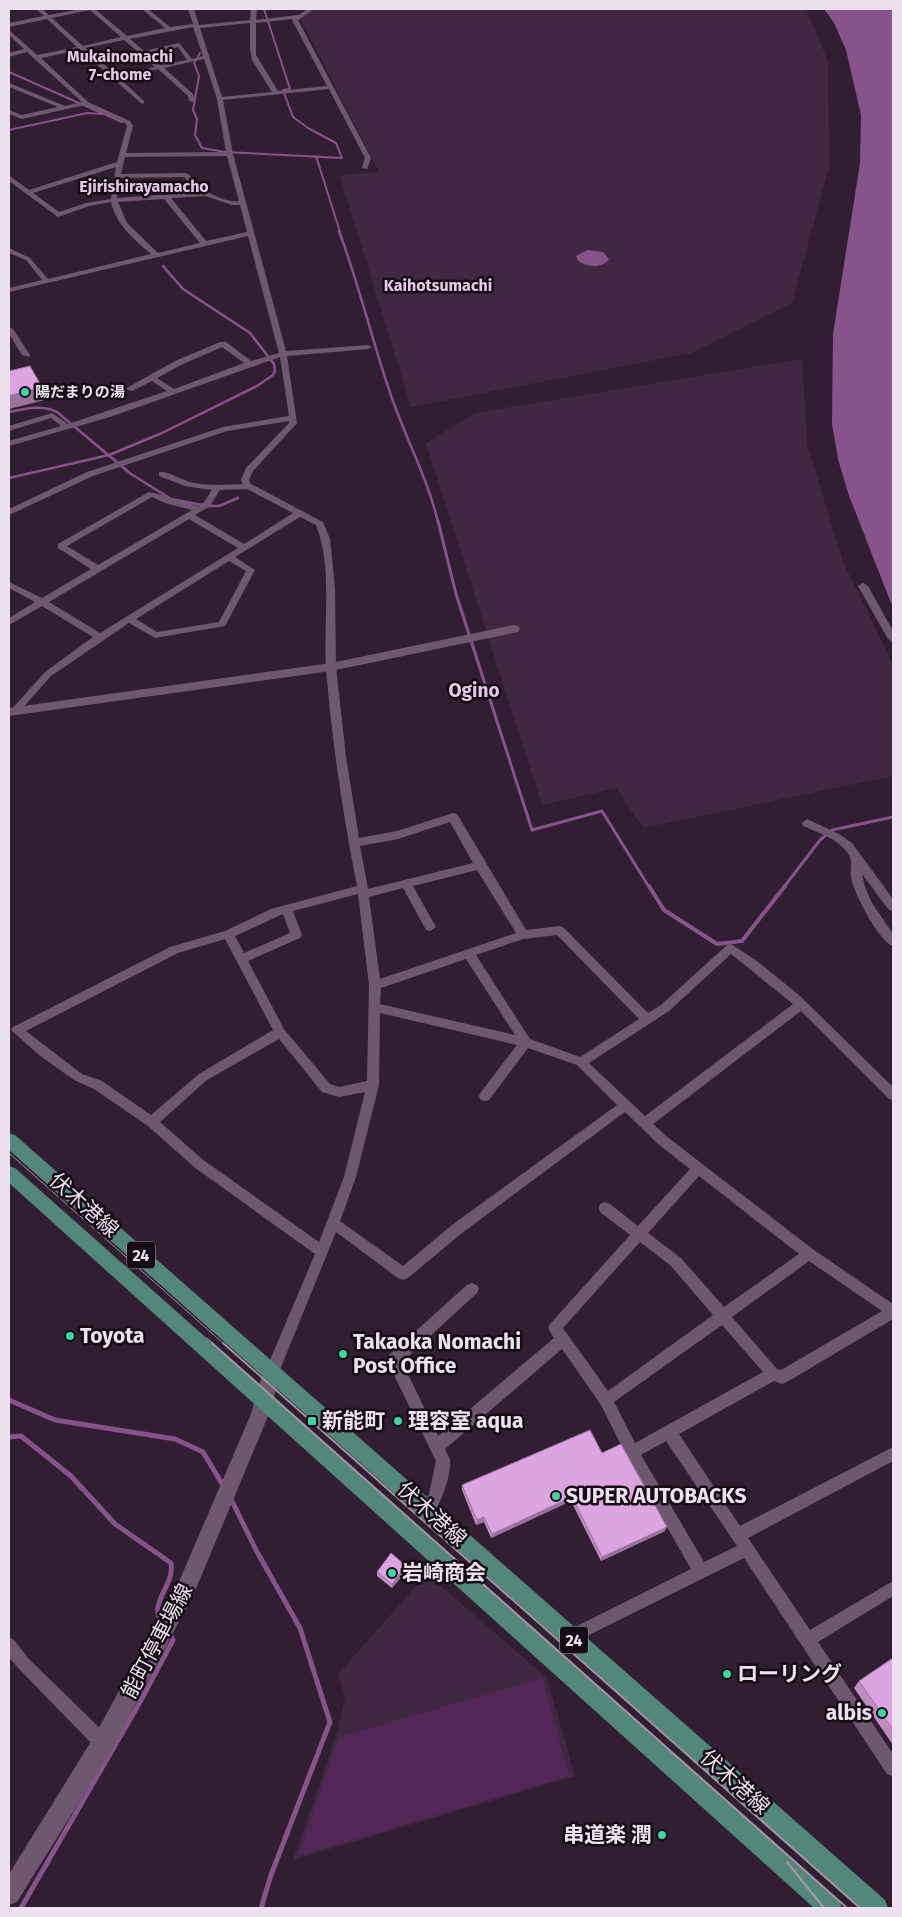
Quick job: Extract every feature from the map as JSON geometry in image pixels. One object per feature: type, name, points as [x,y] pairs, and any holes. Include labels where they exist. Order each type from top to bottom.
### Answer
[{"type":"main road","name":"伏木港線","points":[[9,1140],[877,1908]]},
{"type":"main road","name":"伏木港線","points":[[9,1173],[831,1908]]},
{"type":"main road","name":"能町停車場線","points":[[9,1894],[103,1743],[188,1584],[239,1466],[272,1372]]},
{"type":"street","points":[[39,9],[142,102]]},
{"type":"street","points":[[9,25],[90,9],[192,94],[192,100]]},
{"type":"street","points":[[145,9],[169,29]]},
{"type":"street","points":[[191,9],[220,99],[230,154],[282,354],[293,418],[293,423],[288,429],[249,470],[245,480],[248,486]]},
{"type":"street","points":[[254,9],[252,22],[254,58],[276,93]]},
{"type":"street","points":[[37,57],[169,29],[299,17],[311,9]]},
{"type":"street","points":[[299,17],[296,20],[368,158],[365,168]]},
{"type":"street","points":[[9,32],[86,103],[128,122],[130,126],[114,200],[120,216],[132,233],[156,255]]},
{"type":"street","points":[[143,53],[179,45],[190,60]]},
{"type":"street","points":[[9,55],[29,50]]},
{"type":"street","points":[[115,77],[207,57]]},
{"type":"street","points":[[9,85],[65,108]]},
{"type":"street","points":[[220,99],[331,87]]},
{"type":"street","points":[[9,112],[22,117],[86,103]]},
{"type":"street","points":[[123,156],[230,154]]},
{"type":"street","points":[[28,192],[121,163]]},
{"type":"street","points":[[118,176],[186,176],[197,188],[208,194],[234,204],[242,203]]},
{"type":"street","points":[[9,178],[58,214],[88,204],[114,200],[208,194]]},
{"type":"street","points":[[166,197],[204,243]]},
{"type":"street","points":[[9,290],[250,233]]},
{"type":"street","points":[[9,250],[28,259],[46,281]]},
{"type":"street","points":[[9,329],[26,355]]},
{"type":"street","points":[[129,389],[178,363],[223,344],[250,364]]},
{"type":"street","points":[[9,444],[174,392],[282,354],[368,347]]},
{"type":"street","points":[[152,378],[174,392]]},
{"type":"street","points":[[9,428],[52,415],[67,427]]},
{"type":"street","points":[[9,512],[90,474],[226,429],[293,418]]},
{"type":"street","points":[[162,474],[188,484],[217,488],[248,486],[320,524],[326,539],[330,588],[331,667],[341,757],[376,985],[373,1086],[350,1177],[322,1252],[272,1372]]},
{"type":"street","points":[[9,622],[207,504],[217,488]]},
{"type":"street","points":[[97,569],[61,546],[152,494],[168,501],[199,509]]},
{"type":"street","points":[[12,712],[48,674],[100,638],[300,513]]},
{"type":"street","points":[[189,515],[245,548]]},
{"type":"street","points":[[130,619],[155,635],[222,624],[251,570],[229,558]]},
{"type":"street","points":[[9,585],[42,602],[100,638]]},
{"type":"street","points":[[863,586],[893,639]]},
{"type":"street","points":[[12,712],[331,667],[514,630]]},
{"type":"street","points":[[354,843],[398,835],[453,817],[523,936]]},
{"type":"street","points":[[807,823],[833,835],[846,844],[893,907]]},
{"type":"street","points":[[856,859],[857,879],[877,923],[893,942]]},
{"type":"street","points":[[322,1252],[198,1163],[152,1122],[98,1085],[78,1077],[43,1052],[17,1030],[174,950],[228,934],[275,912],[480,865]]},
{"type":"street","points":[[406,883],[430,926]]},
{"type":"street","points":[[241,960],[296,935],[287,909]]},
{"type":"street","points":[[376,985],[523,936],[558,930],[647,1019]]},
{"type":"street","points":[[228,934],[280,1032],[326,1088],[339,1092],[373,1086]]},
{"type":"street","points":[[581,1062],[665,1008],[732,948],[766,972],[856,1056],[893,1095]]},
{"type":"street","points":[[469,954],[526,1042]]},
{"type":"street","points":[[645,1123],[801,1005]]},
{"type":"street","points":[[375,1007],[526,1042],[581,1062],[645,1123],[698,1168],[809,1254],[893,1312],[782,1377],[773,1374],[676,1262],[605,1208]]},
{"type":"street","points":[[152,1122],[203,1077],[280,1032]]},
{"type":"street","points":[[485,1096],[526,1042]]},
{"type":"street","points":[[333,1223],[403,1274],[457,1229],[626,1105]]},
{"type":"street","points":[[698,1168],[555,1328],[606,1400],[632,1452],[700,1570]]},
{"type":"street","points":[[606,1400],[809,1254]]},
{"type":"street","points":[[428,1510],[436,1496],[443,1461],[394,1360],[472,1289]]},
{"type":"street","points":[[436,1447],[562,1340]]},
{"type":"street","points":[[632,1452],[773,1374]]},
{"type":"street","points":[[669,1432],[893,1768]]},
{"type":"street","points":[[738,1535],[893,1454]]},
{"type":"street","points":[[572,1638],[582,1630],[700,1570],[747,1549]]},
{"type":"street","points":[[808,1640],[893,1588]]},
{"type":"street","points":[[9,1646],[24,1664],[103,1743]]},
{"type":"shaded area","points":[[314,9],[806,9],[828,61],[829,167],[792,303],[691,353],[411,407],[340,176],[379,172],[300,18]]},
{"type":"shaded area","points":[[824,9],[893,9],[893,608],[848,493],[838,459],[832,424],[833,334],[860,163],[861,115],[846,50],[834,23]]},
{"type":"shaded area","points":[[587,250],[603,252],[609,259],[598,266],[586,265],[578,261],[576,256]]},
{"type":"shaded area","points":[[802,359],[807,444],[843,562],[893,664],[893,776],[643,828],[616,788],[542,805],[426,443],[475,413]]},
{"type":"shaded area","points":[[427,1574],[547,1678],[575,1776],[293,1860],[338,1730],[345,1697],[338,1674]]},
{"type":"shaded area","points":[[543,1678],[569,1776],[298,1856],[339,1737]]},
{"type":"building","points":[[30,366],[42,387],[9,396],[9,371]]},
{"type":"building","name":"SUPER AUTOBACKS","points":[[590,1430],[602,1453],[621,1444],[667,1527],[602,1557],[572,1497],[492,1534],[484,1517],[477,1520],[462,1485]]},
{"type":"building","name":"岩崎商会","points":[[391,1553],[406,1566],[392,1584],[377,1572]]},
{"type":"building","name":"albis","points":[[893,1658],[893,1730],[859,1681]]},
{"type":"waterway","points":[[264,9],[290,89],[283,90],[293,117],[308,128],[336,143],[342,158],[316,157]]},
{"type":"waterway","points":[[200,53],[194,63],[199,76],[193,110],[197,119],[195,135],[202,148],[225,152],[316,157]]},
{"type":"waterway","points":[[9,72],[122,122]]},
{"type":"waterway","points":[[9,130],[87,113],[103,114]]},
{"type":"waterway","points":[[316,157],[340,232]]},
{"type":"waterway","points":[[339,231],[386,380],[429,491],[438,522]]},
{"type":"waterway","points":[[108,455],[162,433],[257,386],[273,375],[275,371],[274,364],[250,333],[183,289],[163,266]]},
{"type":"waterway","points":[[9,412],[39,408],[57,412],[108,455]]},
{"type":"waterway","points":[[9,478],[108,455]]},
{"type":"waterway","points":[[108,455],[131,474],[171,499],[207,506],[219,506],[238,498]]},
{"type":"waterway","points":[[438,521],[456,594],[532,830],[602,811],[649,887]]},
{"type":"waterway","points":[[784,887],[820,840],[832,830],[893,817]]},
{"type":"waterway","points":[[649,886],[664,910],[717,944],[742,941],[785,886]]},
{"type":"waterway","points":[[9,1400],[55,1420],[175,1439],[203,1452],[224,1487]]},
{"type":"waterway","points":[[9,1437],[21,1436],[71,1476],[115,1524],[171,1563],[169,1579],[158,1607],[161,1623]]},
{"type":"waterway","points":[[231,1499],[256,1550],[300,1628],[330,1722],[271,1875],[261,1908]]},
{"type":"waterway","points":[[21,1908],[140,1702],[173,1640],[169,1632]]},
{"type":"tram line","points":[[9,1153],[224,1344]]},
{"type":"tram line","points":[[207,1338],[214,1344]]},
{"type":"tram line","points":[[212,1343],[847,1908]]},
{"type":"tram line","points":[[223,1343],[860,1908]]},
{"type":"tram line","points":[[787,1862],[824,1908]]},
{"type":"place","name":"陽だまりの湯","points":[[25,392]]},
{"type":"place","name":"Toyota","points":[[70,1336]]},
{"type":"place","name":"Takaoka Nomachi Post Office","points":[[343,1354]]},
{"type":"place","name":"新能町","points":[[312,1421]]},
{"type":"place","name":"理容室 aqua","points":[[398,1421]]},
{"type":"place","name":"SUPER AUTOBACKS","points":[[556,1496]]},
{"type":"place","name":"岩崎商会","points":[[392,1573]]},
{"type":"place","name":"ローリング","points":[[727,1674]]},
{"type":"place","name":"albis","points":[[882,1713]]},
{"type":"place","name":"串道楽 潤","points":[[662,1835]]},
{"type":"district","name":"Mukainomachi 7-chome","points":[[120,65]]},
{"type":"district","name":"Ejirishirayamacho","points":[[144,186]]},
{"type":"district","name":"Kaihotsumachi","points":[[438,285]]},
{"type":"district","name":"Ogino","points":[[474,690]]}]
